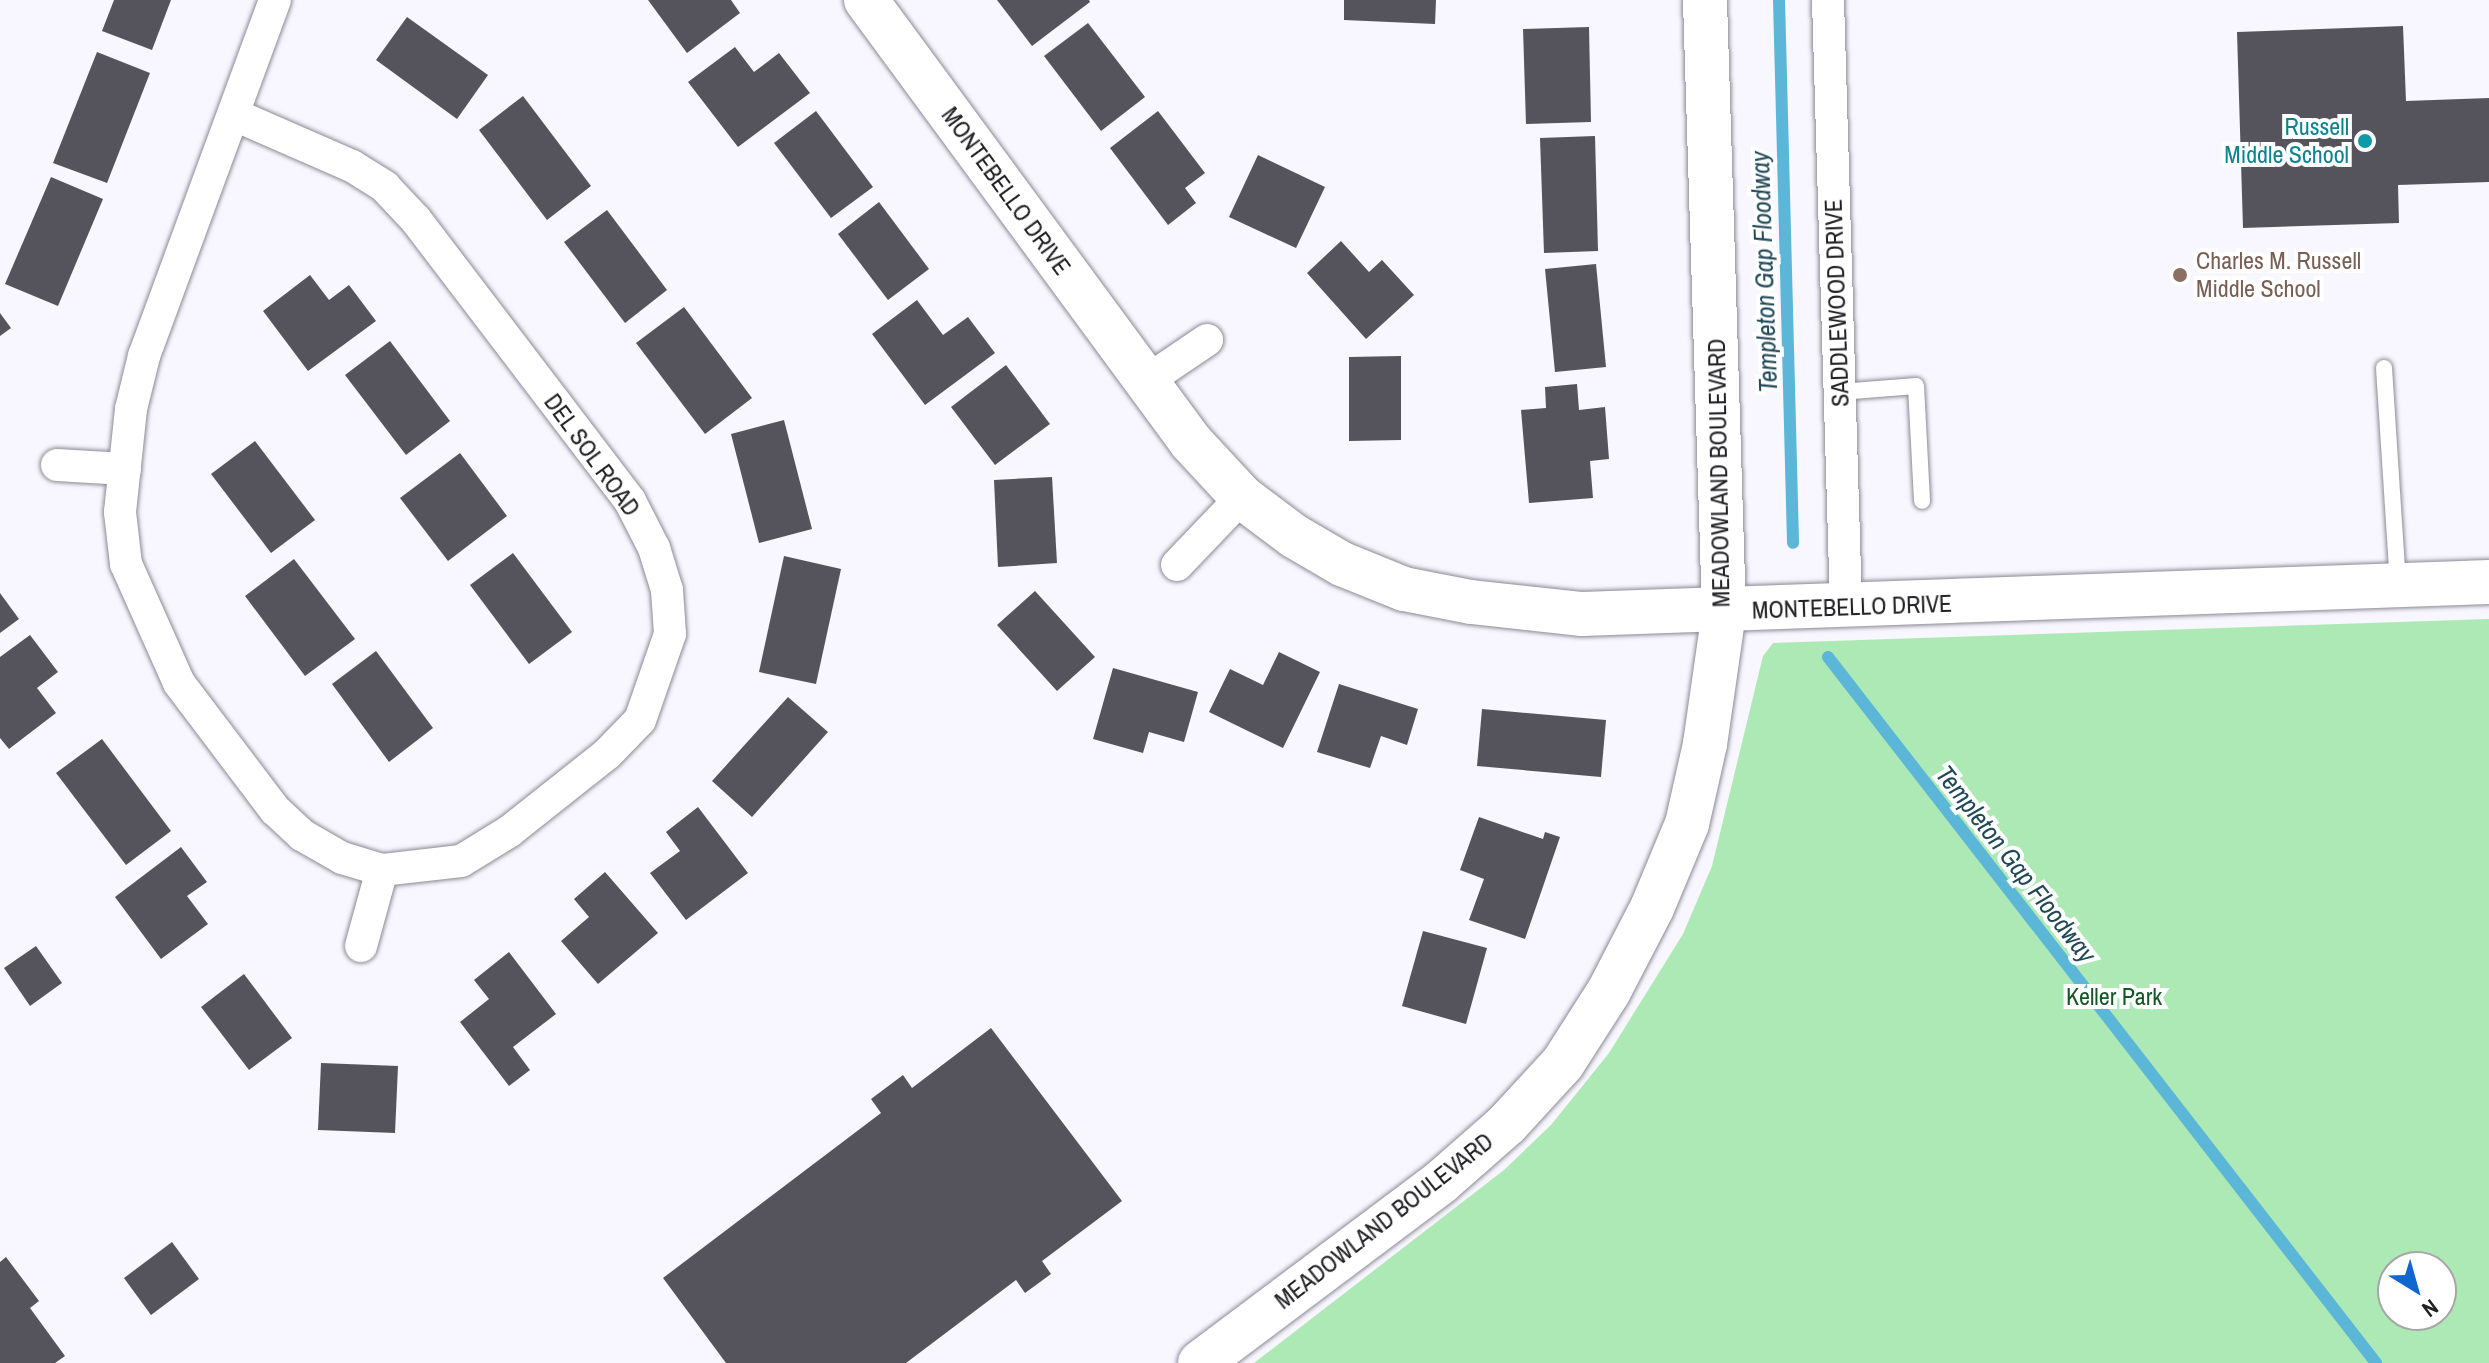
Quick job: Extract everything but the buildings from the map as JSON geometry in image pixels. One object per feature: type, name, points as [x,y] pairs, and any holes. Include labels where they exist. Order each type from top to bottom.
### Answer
[{"type":"street","name":"DEL SOL ROAD","points":[[235,115],[352,166],[385,187],[416,220],[630,501],[654,548],[667,590],[670,634],[659,677],[640,720],[607,754],[510,831],[461,861],[382,870],[342,858],[302,835],[275,810],[179,683],[126,564],[120,512],[131,409],[144,356],[275,0]]},
{"type":"street","name":"MONTEBELLO DRIVE","points":[[866,0],[1145,382],[1242,497],[1330,557],[1404,589],[1471,602],[1582,614],[1724,612],[2489,582]]},
{"type":"street","name":"MEADOWLAND BOULEVARD","points":[[1200,1363],[1441,1182],[1507,1124],[1563,1063],[1616,977],[1687,824],[1705,744],[1724,612],[1705,0]]},
{"type":"street","name":"SADDLEWOOD DRIVE","points":[[1828,0],[1846,607]]},
{"type":"street","points":[[1145,382],[1207,340]]},
{"type":"street","points":[[57,465],[125,469]]},
{"type":"street","points":[[1177,565],[1242,497]]},
{"type":"street","points":[[361,946],[382,870]]},
{"type":"lane","points":[[2384,368],[2398,585]]},
{"type":"lane","points":[[1840,392],[1916,386],[1922,501]]},
{"type":"green space","name":"Keller Park","points":[[2489,619],[2489,1363],[1254,1363],[1504,1170],[1551,1125],[1609,1053],[1683,934],[1712,866],[1763,656],[1773,643]]},
{"type":"waterway","name":"Templeton Gap Floodway","points":[[1779,0],[1793,543]]},
{"type":"waterway","name":"Templeton Gap Floodway","points":[[1828,657],[2376,1363]]},
{"type":"place","name":"Russell Middle School","points":[[2365,141]]},
{"type":"place","name":"Charles M. Russell Middle School","points":[[2180,275]]}]
